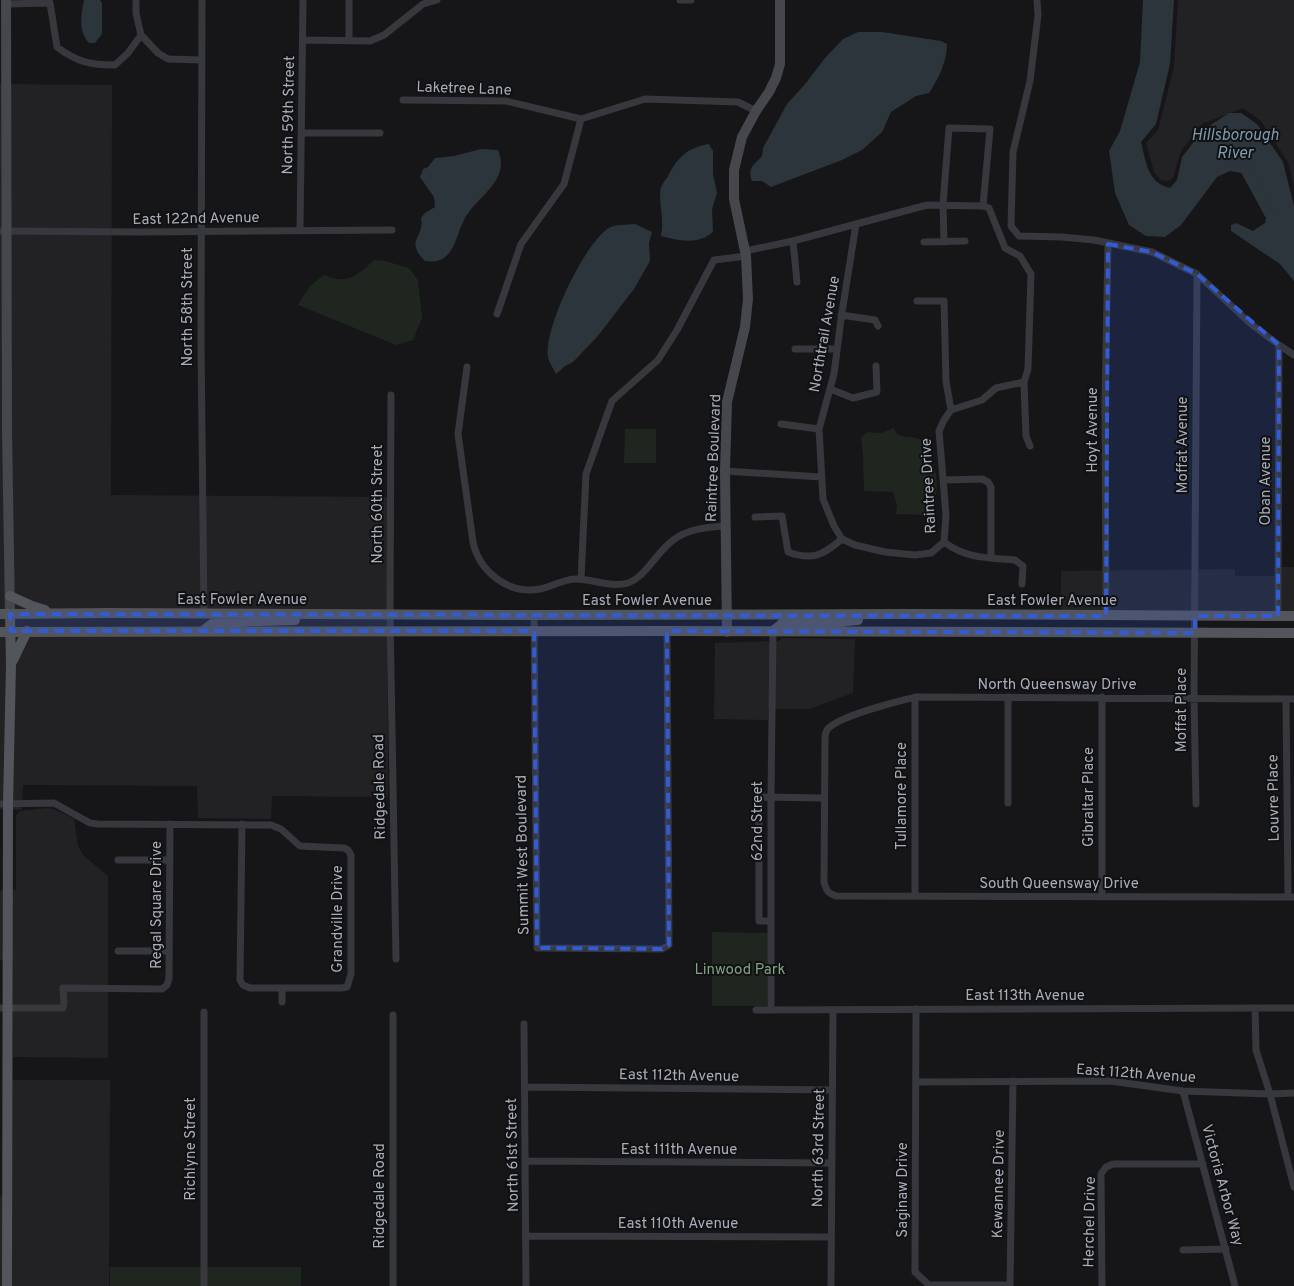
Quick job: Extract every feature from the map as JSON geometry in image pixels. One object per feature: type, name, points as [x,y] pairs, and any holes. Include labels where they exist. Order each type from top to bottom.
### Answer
[{"type":"main road","points":[[10,596],[32,606],[56,613]]},
{"type":"main road","points":[[5,614],[5,631],[11,666],[4,804],[3,1205],[7,1286]]},
{"type":"main road","name":"East Fowler Avenue","points":[[5,614],[1294,616]]},
{"type":"main road","points":[[203,632],[212,624],[296,620],[301,614]]},
{"type":"main road","points":[[773,632],[784,622],[836,622],[908,614]]},
{"type":"main road","name":"East Fowler Avenue","points":[[5,631],[1294,633]]},
{"type":"main road","points":[[11,666],[27,631]]},
{"type":"street","points":[[136,0],[136,13],[141,35],[158,53],[168,59],[201,60]]},
{"type":"street","name":"North 58th Street","points":[[202,0],[200,232],[204,614]]},
{"type":"street","name":"North 59th Street","points":[[300,230],[303,0]]},
{"type":"street","points":[[349,0],[349,40]]},
{"type":"street","points":[[303,40],[370,41],[384,35],[423,4],[437,0]]},
{"type":"street","points":[[680,0],[691,0]]},
{"type":"street","name":"Raintree Boulevard","points":[[727,632],[725,471],[727,402],[745,327],[748,299],[746,253],[734,199],[734,170],[742,137],[769,92],[780,64],[780,0]]},
{"type":"street","points":[[1037,0],[1038,15],[1030,81],[1013,152],[1011,226],[1018,236],[1094,240],[1152,252],[1197,274],[1251,324],[1294,355]]},
{"type":"street","points":[[5,614],[10,596],[3,231],[6,2],[50,4],[57,47],[83,62],[115,65],[128,53],[141,35]]},
{"type":"street","points":[[498,314],[521,244],[564,184],[581,119],[645,99],[738,102],[756,111]]},
{"type":"street","name":"Laketree Lane","points":[[403,100],[506,101],[581,119]]},
{"type":"street","points":[[944,242],[942,204],[949,128],[990,128],[983,206]]},
{"type":"street","points":[[302,133],[380,133]]},
{"type":"street","points":[[581,579],[586,474],[612,401],[658,360],[677,330],[714,260],[927,205],[942,204],[989,208],[1005,248],[1020,256],[1031,274],[1028,369],[1024,382],[1026,436],[1030,446]]},
{"type":"street","name":"Northtrail Avenue","points":[[821,477],[819,428],[830,389],[856,224]]},
{"type":"street","name":"East 122nd Avenue","points":[[3,231],[200,232],[392,230]]},
{"type":"street","points":[[793,241],[798,282]]},
{"type":"street","points":[[924,242],[964,241]]},
{"type":"street","name":"Hoyt Avenue","points":[[1106,616],[1105,402],[1108,244]]},
{"type":"street","name":"Moffat Avenue","points":[[1195,616],[1197,274]]},
{"type":"street","points":[[917,301],[944,301],[946,381],[952,410],[982,400],[996,388],[1024,382]]},
{"type":"street","points":[[841,315],[875,320],[878,326]]},
{"type":"street","name":"Oban Avenue","points":[[1278,616],[1279,345]]},
{"type":"street","points":[[794,350],[837,349]]},
{"type":"street","points":[[830,389],[853,398],[877,392],[876,366]]},
{"type":"street","points":[[466,367],[458,442],[473,542],[480,562],[496,579],[517,588],[532,590],[541,589],[567,580],[581,579],[614,584],[628,583],[637,579],[672,540],[689,531],[726,526]]},
{"type":"street","name":"North 60th Street","points":[[390,614],[391,395]]},
{"type":"street","name":"Raintree Drive","points":[[842,538],[855,545],[885,552],[915,555],[931,553],[944,542],[946,515],[939,431],[944,420],[952,410]]},
{"type":"street","points":[[781,424],[819,428]]},
{"type":"street","points":[[725,471],[821,477],[823,499],[834,526],[842,538],[829,550],[818,556],[800,556],[788,552],[782,516],[756,517]]},
{"type":"street","points":[[944,480],[982,479],[988,482],[991,488],[991,558]]},
{"type":"street","points":[[944,542],[955,550],[968,555],[1020,562],[1023,566],[1022,584]]},
{"type":"street","name":"Ridgedale Road","points":[[390,614],[396,959]]},
{"type":"street","name":"Summit West Boulevard","points":[[534,615],[537,948],[662,948],[669,945],[667,631]]},
{"type":"street","name":"Moffat Place","points":[[1195,616],[1196,804]]},
{"type":"street","name":"62nd Street","points":[[771,1010],[773,632]]},
{"type":"street","name":"North Queensway Drive","points":[[824,798],[824,737],[827,730],[836,723],[873,709],[914,697],[1294,699]]},
{"type":"street","name":"Tullamore Place","points":[[914,697],[914,895]]},
{"type":"street","points":[[1008,697],[1008,803]]},
{"type":"street","name":"Gibraltar Place","points":[[1102,698],[1102,897]]},
{"type":"street","name":"Louvre Place","points":[[1286,699],[1291,897]]},
{"type":"street","points":[[772,921],[759,921],[759,798],[824,798]]},
{"type":"street","name":"South Queensway Drive","points":[[824,798],[824,882],[826,890],[830,894],[837,896],[1291,897]]},
{"type":"street","name":"Grandville Drive","points":[[4,804],[54,803],[90,823],[98,824],[242,824],[271,825],[281,829],[300,846],[344,848],[348,850],[351,855],[350,982],[347,987],[250,988],[243,985],[240,980],[242,824]]},
{"type":"street","name":"Regal Square Drive","points":[[4,1008],[63,1008],[63,988],[162,989],[167,985],[169,978],[170,824]]},
{"type":"street","points":[[118,860],[170,860]]},
{"type":"street","points":[[118,951],[169,951]]},
{"type":"street","points":[[282,988],[282,1002]]},
{"type":"street","points":[[1255,1008],[1256,1050],[1270,1094],[1294,1188]]},
{"type":"street","name":"East 113th Avenue","points":[[756,1010],[1294,1008]]},
{"type":"street","name":"Saginaw Drive","points":[[916,1009],[915,1272],[929,1285],[1010,1286]]},
{"type":"street","name":"North 63rd Street","points":[[831,1286],[833,1010]]},
{"type":"street","name":"Richlyne Street","points":[[204,1012],[204,1286]]},
{"type":"street","name":"Ridgedale Road","points":[[393,1015],[393,1286]]},
{"type":"street","name":"North 61st Street","points":[[524,1024],[526,1286]]},
{"type":"street","name":"East 112th Avenue","points":[[916,1082],[1110,1082],[1184,1091],[1294,1093]]},
{"type":"street","name":"Kewannee Drive","points":[[1010,1286],[1013,1082]]},
{"type":"street","name":"East 112th Avenue","points":[[525,1087],[832,1090]]},
{"type":"street","name":"Victoria Arbor Way","points":[[1184,1091],[1235,1286]]},
{"type":"street","name":"East 111th Avenue","points":[[526,1161],[831,1163]]},
{"type":"street","name":"Herchel Drive","points":[[1102,1286],[1101,1174],[1106,1167],[1113,1164],[1202,1164]]},
{"type":"street","name":"East 110th Avenue","points":[[526,1236],[830,1237]]},
{"type":"street","points":[[1183,1250],[1226,1249]]},
{"type":"highlighted area","points":[[1108,244],[1152,252],[1197,274],[1279,345],[1278,616],[1195,616],[1195,633],[667,631],[669,945],[662,949],[537,948],[534,631],[11,631],[10,614],[1106,616]]},
{"type":"shaded area","points":[[1178,0],[1294,0],[1294,187],[1288,162],[1261,121],[1243,108],[1202,124],[1181,151],[1173,178],[1168,181],[1161,180],[1154,172],[1146,143],[1158,130],[1174,67]]},
{"type":"shaded area","points":[[0,84],[112,85],[111,495],[387,497],[388,797],[272,796],[271,819],[198,818],[197,786],[23,785],[22,810],[0,809]]},
{"type":"shaded area","points":[[1276,567],[1294,567],[1294,611],[1061,610],[1061,571],[1235,569],[1235,576],[1276,576]]},
{"type":"shaded area","points":[[782,638],[855,639],[853,693],[809,709],[768,709],[768,720],[714,719],[715,643],[779,641]]},
{"type":"shaded area","points":[[54,809],[74,819],[78,846],[83,855],[108,876],[108,1058],[13,1057],[13,961],[0,960],[0,890],[16,890],[16,815],[20,811]]},
{"type":"shaded area","points":[[12,1080],[110,1080],[109,1286],[0,1286],[0,1196],[12,1197]]},
{"type":"green space","points":[[374,260],[409,268],[418,280],[422,318],[413,340],[396,345],[298,305],[309,288],[325,275],[346,279],[357,274]]},
{"type":"green space","points":[[894,428],[901,436],[922,440],[931,445],[937,488],[935,497],[936,515],[896,514],[897,505],[893,492],[864,491],[861,438],[867,432],[881,433]]},
{"type":"green space","points":[[625,429],[656,429],[656,463],[624,463]]},
{"type":"green space","name":"Linwood Park","points":[[712,932],[768,933],[767,1006],[712,1006]]},
{"type":"green space","points":[[110,1267],[301,1267],[301,1286],[110,1286]]},
{"type":"water","points":[[84,0],[100,0],[102,3],[102,34],[95,43],[89,43],[83,33],[81,17]]},
{"type":"water","name":"Hillsborough River","points":[[1143,0],[1174,0],[1170,64],[1156,124],[1141,142],[1146,164],[1152,176],[1162,185],[1170,188],[1177,180],[1182,157],[1203,130],[1229,113],[1241,113],[1257,124],[1283,162],[1294,206],[1294,281],[1280,264],[1231,231],[1231,225],[1236,223],[1253,231],[1265,223],[1267,213],[1253,175],[1230,171],[1217,177],[1181,225],[1165,237],[1146,236],[1129,225],[1115,193],[1109,151],[1120,131],[1140,62]]},
{"type":"water","points":[[858,32],[882,32],[941,41],[947,44],[946,57],[942,69],[929,93],[916,96],[891,112],[882,132],[862,150],[842,160],[771,187],[762,181],[752,181],[751,170],[762,156],[763,148],[787,104],[843,39]]},
{"type":"water","points":[[709,144],[713,151],[713,174],[717,193],[712,209],[713,232],[701,239],[688,241],[661,236],[660,190],[662,186],[684,154]]},
{"type":"water","points":[[481,149],[498,150],[501,161],[500,171],[496,179],[470,210],[449,253],[439,260],[425,261],[416,248],[416,243],[421,218],[435,207],[434,197],[420,177],[423,169],[428,167],[435,158],[454,156]]},
{"type":"water","points":[[635,224],[652,232],[649,243],[650,261],[634,289],[597,337],[573,362],[556,374],[548,357],[548,344],[559,308],[578,268],[599,236],[609,228],[618,225]]},
{"type":"waterway","name":"Hillsborough River","points":[[1236,166],[1245,168],[1270,214]]}]
